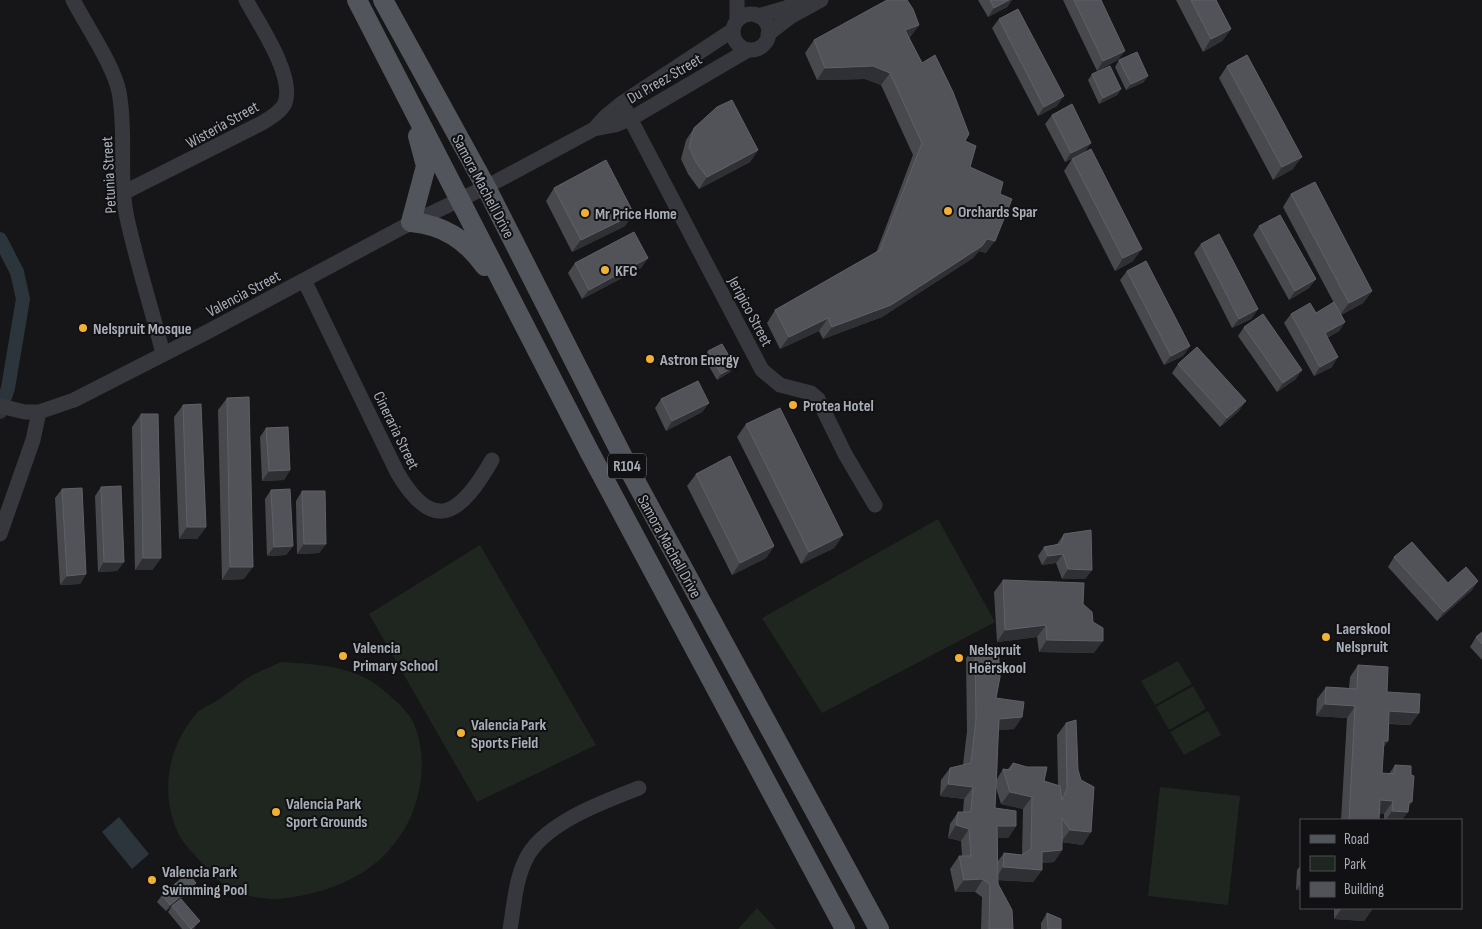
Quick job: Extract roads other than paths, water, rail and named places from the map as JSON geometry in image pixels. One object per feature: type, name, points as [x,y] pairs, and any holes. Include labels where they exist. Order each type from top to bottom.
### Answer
[{"type":"main road","name":"Samora Machell Drive","points":[[357,0],[524,320],[589,450],[845,929]]},
{"type":"main road","name":"Samora Machell Drive","points":[[383,0],[486,187],[631,473],[880,929]]},
{"type":"main road","points":[[368,21],[422,145],[426,166],[411,222],[427,224],[443,230],[472,248],[524,320]]},
{"type":"street","name":"Petunia Street","points":[[73,0],[111,71],[119,90],[124,130],[123,193],[127,218],[162,354]]},
{"type":"street","name":"Wisteria Street","points":[[123,193],[262,124],[284,105],[287,83],[246,0]]},
{"type":"street","points":[[737,0],[735,41],[748,50],[761,47],[768,34],[790,17],[821,0]]},
{"type":"street","points":[[735,25],[753,10],[786,8],[802,0]]},
{"type":"street","points":[[753,10],[766,23],[768,34]]},
{"type":"street","name":"Du Preez Street","points":[[594,129],[622,103],[735,25]]},
{"type":"street","name":"Du Preez Street","points":[[460,200],[594,129],[615,125],[632,118],[748,50]]},
{"type":"street","name":"Jeripico Street","points":[[622,103],[632,118],[762,370],[780,385],[811,392],[818,399],[845,454],[875,505]]},
{"type":"street","name":"Valencia Street","points":[[39,412],[74,400],[411,222],[460,200]]},
{"type":"street","name":"Cineraria Street","points":[[304,280],[397,472],[415,500],[430,510],[442,513],[466,499],[492,460]]},
{"type":"street","points":[[0,534],[33,440],[39,412],[6,408]]},
{"type":"street","points":[[510,929],[518,882],[525,860],[539,840],[560,824],[639,788]]},
{"type":"waterway","points":[[0,239],[17,272],[23,299],[8,388],[0,412]]},
{"type":"place","name":"Orchards Spar","points":[[948,211]]},
{"type":"place","name":"Mr Price Home","points":[[585,213]]},
{"type":"place","name":"KFC","points":[[605,270]]},
{"type":"place","name":"Nelspruit Mosque","points":[[83,328]]},
{"type":"place","name":"Astron Energy","points":[[650,359]]},
{"type":"place","name":"Protea Hotel","points":[[793,405]]},
{"type":"place","name":"Laerskool Nelspruit","points":[[1326,637]]},
{"type":"place","name":"Valencia Primary School","points":[[343,656]]},
{"type":"place","name":"Nelspruit Hoërskool","points":[[959,658]]},
{"type":"place","name":"Valencia Park Sports Field","points":[[461,733]]},
{"type":"place","name":"Valencia Park Sport Grounds","points":[[276,812]]},
{"type":"place","name":"Valencia Park Swimming Pool","points":[[152,880]]}]
